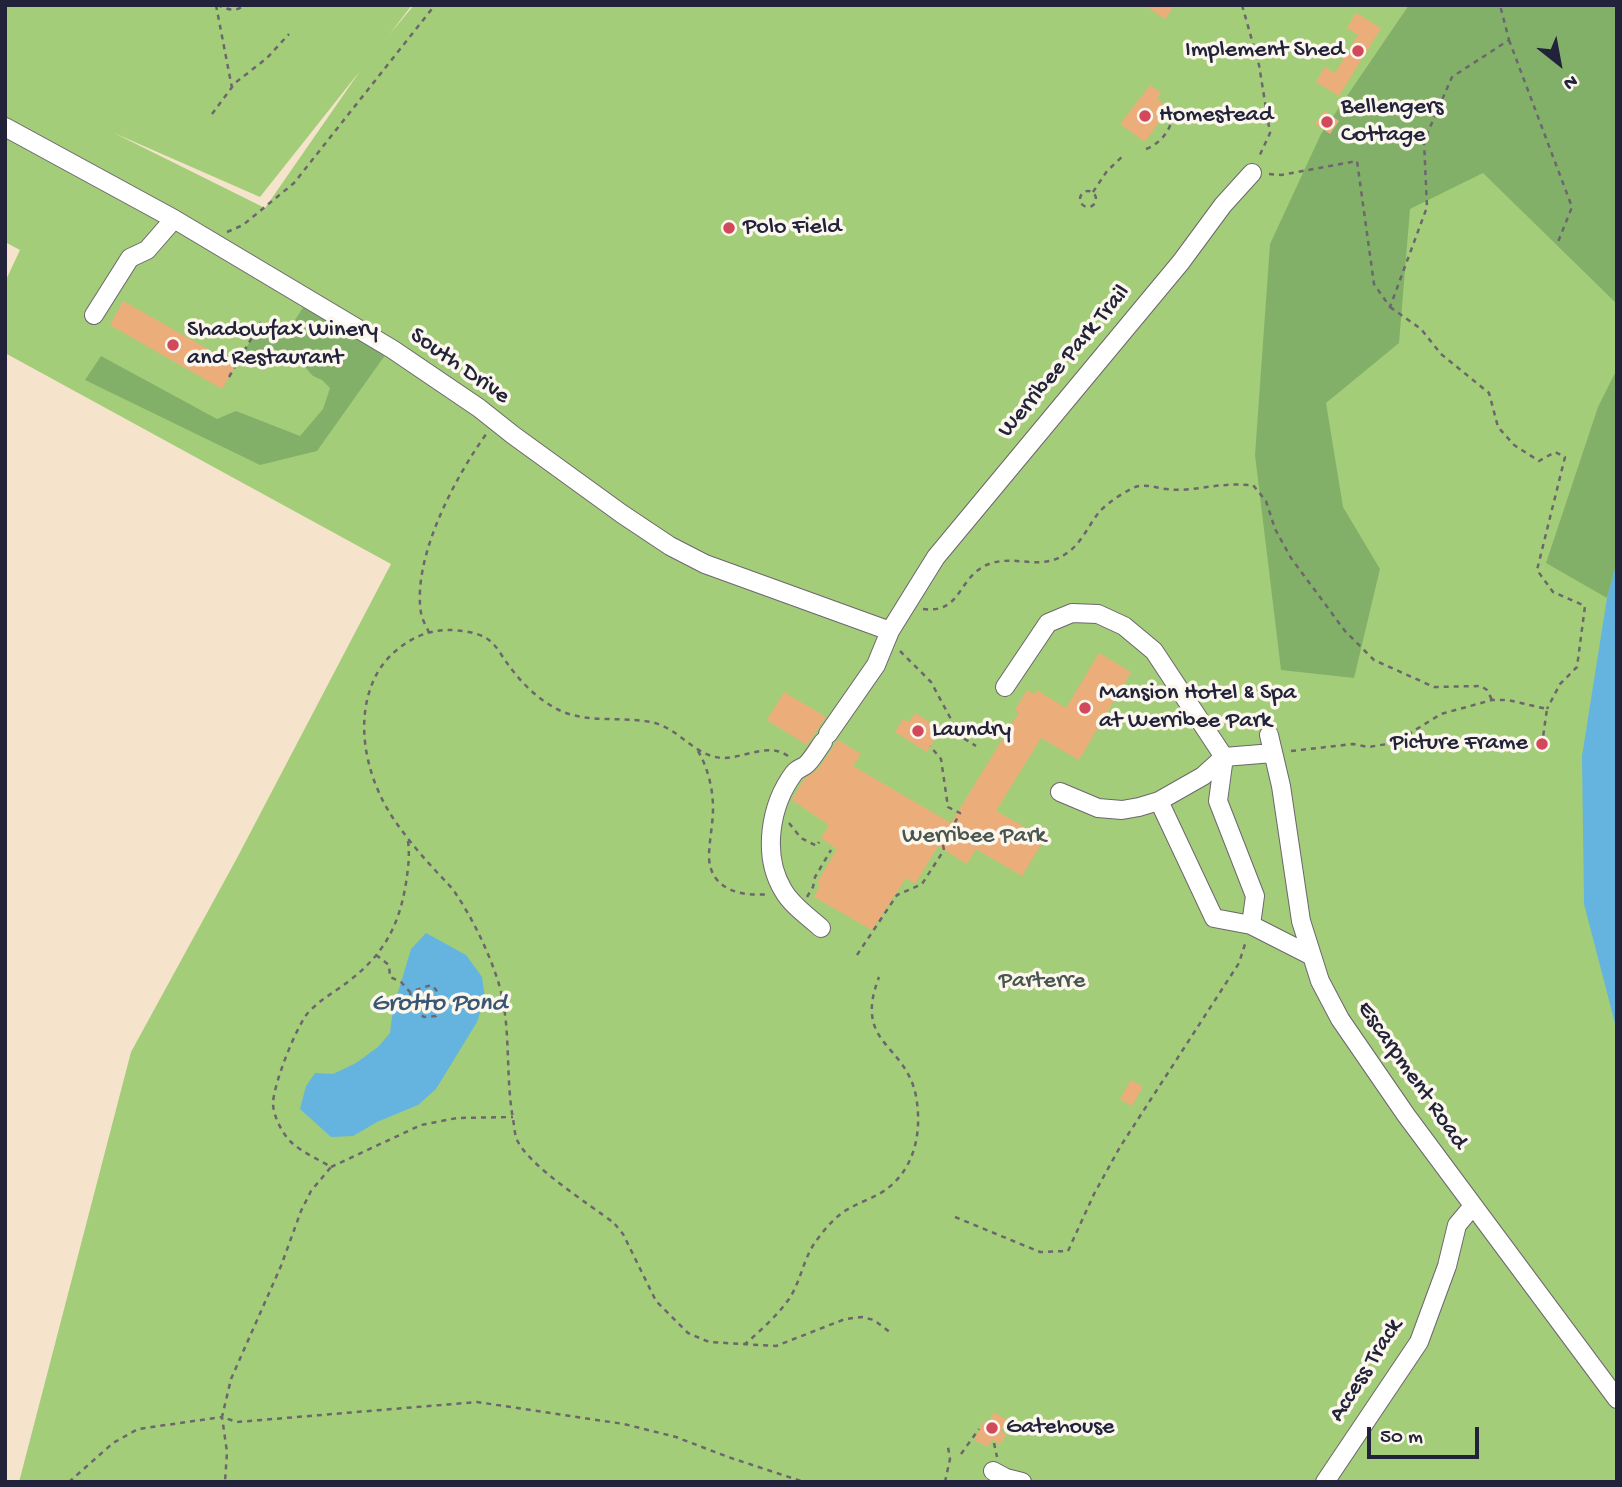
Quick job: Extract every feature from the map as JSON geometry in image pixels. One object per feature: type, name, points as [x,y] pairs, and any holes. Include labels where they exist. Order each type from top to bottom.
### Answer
[{"type":"street","name":"South Drive","points":[[5,127],[174,219],[392,349],[479,408],[622,514],[670,546],[705,564],[888,635]]},
{"type":"street","name":"Werribee Park Trail","points":[[821,928],[783,892],[774,872],[772,827],[782,797],[796,771],[807,765],[876,665],[888,635],[936,557],[1252,173]]},
{"type":"street","points":[[94,315],[130,258],[147,250],[174,219]]},
{"type":"street","points":[[1005,687],[1048,623],[1072,613],[1098,614],[1124,626],[1154,651],[1224,757],[1218,801],[1255,896],[1251,925]]},
{"type":"street","points":[[1060,792],[1098,808],[1122,810],[1139,807],[1159,801],[1203,776],[1224,757],[1271,744]]},
{"type":"street","name":"Escarpment Road","points":[[1271,744],[1281,786],[1301,921],[1320,981],[1340,1018],[1406,1115],[1617,1399]]},
{"type":"street","points":[[1159,801],[1214,918],[1251,925],[1312,956]]},
{"type":"street","name":"Access Track","points":[[1325,1482],[1419,1342],[1447,1266],[1457,1225],[1473,1206]]},
{"type":"street","points":[[993,1471],[1022,1482]]},
{"type":"path","points":[[232,88],[216,5],[240,10],[244,5]]},
{"type":"path","points":[[208,240],[243,225],[294,183],[435,5]]},
{"type":"path","points":[[1242,5],[1259,65],[1270,132],[1252,173],[1280,175],[1357,161],[1374,285],[1390,307],[1421,329],[1441,354],[1489,393],[1499,427],[1514,445],[1539,461],[1555,452],[1565,457],[1536,570],[1553,592],[1585,606],[1577,667],[1560,684],[1547,709],[1542,744]]},
{"type":"path","points":[[1500,5],[1509,40],[1572,207],[1558,242]]},
{"type":"path","points":[[212,114],[232,88],[279,47],[289,34]]},
{"type":"path","points":[[1390,307],[1427,207],[1424,141],[1452,77],[1509,40]]},
{"type":"path","points":[[1146,149],[1156,145],[1165,135],[1172,123],[1174,110]]},
{"type":"path","points":[[1093,192],[1107,172],[1125,155]]},
{"type":"path","points":[[1085,191],[1093,192],[1096,198],[1094,204],[1088,207],[1082,205],[1079,199],[1081,194],[1085,191]]},
{"type":"path","points":[[229,377],[261,322]]},
{"type":"path","points":[[429,633],[421,614],[421,582],[425,555],[436,525],[459,480],[476,448],[496,421]]},
{"type":"path","points":[[906,606],[945,608],[953,602],[967,580],[988,564],[1015,561],[1040,564],[1060,558],[1071,551],[1101,510],[1132,487],[1149,485],[1168,490],[1229,484],[1253,485],[1266,501],[1275,529],[1292,558],[1307,576],[1323,603],[1345,631],[1374,660],[1434,687],[1481,686],[1487,690],[1492,700]]},
{"type":"path","points":[[796,771],[791,759],[785,753],[777,751],[723,758],[707,755],[680,735],[654,723],[570,715],[545,703],[518,678],[499,650],[486,638],[470,632],[447,630],[429,633],[404,643],[386,660],[367,696],[365,741],[369,766],[392,817],[452,888],[496,975],[507,1012],[509,1094],[517,1139],[533,1161],[614,1223],[623,1234],[656,1301],[688,1332],[709,1342],[784,1344],[832,1323],[862,1317],[874,1320],[891,1333]]},
{"type":"path","points":[[888,635],[925,674],[960,736],[976,746]]},
{"type":"path","points":[[1271,744],[1384,746],[1394,743],[1441,714],[1467,705],[1508,700],[1547,709]]},
{"type":"path","points":[[857,955],[897,895],[922,884],[944,850],[943,845],[960,813],[948,807],[941,760],[930,746]]},
{"type":"path","points":[[696,749],[703,760],[711,790],[713,822],[709,860],[714,875],[724,886],[743,895],[779,892]]},
{"type":"path","points":[[782,797],[786,817],[796,834],[817,846],[819,842]]},
{"type":"path","points":[[331,1167],[290,1141],[279,1124],[273,1103],[286,1053],[306,1015],[321,1000],[350,981],[376,955],[398,922],[409,862],[407,838]]},
{"type":"path","points":[[800,909],[831,850]]},
{"type":"path","points":[[955,1217],[1040,1252],[1068,1251],[1094,1194],[1120,1147],[1239,963],[1251,925]]},
{"type":"path","points":[[376,955],[389,965],[390,977],[401,982],[410,992],[413,1009],[424,1017],[436,1016],[440,1005],[436,989],[430,985],[410,992]]},
{"type":"path","points":[[744,1345],[789,1298],[807,1256],[836,1218],[887,1189],[912,1157],[918,1138],[919,1116],[913,1084],[879,1035],[870,1010],[879,976]]},
{"type":"path","points":[[225,1482],[227,1452],[222,1417],[231,1379],[281,1266],[310,1191],[331,1167],[421,1125],[457,1118],[513,1117]]},
{"type":"path","points":[[69,1482],[113,1443],[138,1429],[222,1417],[237,1422],[477,1402],[624,1424],[676,1437],[804,1482]]},
{"type":"path","points":[[961,1454],[979,1429]]},
{"type":"path","points":[[945,1482],[950,1459],[948,1447]]},
{"type":"path","points":[[419,1482],[430,1481]]},
{"type":"green space","name":"Werribee Park","points":[[5,5],[412,5],[389,35],[414,5],[1617,5],[1617,1482],[19,1482],[131,1052],[237,858],[391,564],[5,353],[5,282],[20,250],[5,242]],"holes":[[[360,71],[265,208],[114,133],[260,197]]]},
{"type":"green space","points":[[1409,5],[1617,5],[1617,304],[1483,173],[1410,209],[1399,343],[1326,403],[1343,507],[1380,569],[1354,678],[1281,670],[1255,455],[1270,244],[1321,134]]},
{"type":"green space","points":[[304,306],[388,351],[317,451],[260,465],[85,380],[101,356],[217,419],[236,411],[300,436],[323,409],[330,388],[286,351],[256,350],[252,357],[244,352],[261,322],[284,337]]},
{"type":"green space","points":[[1617,369],[1617,562],[1607,598],[1546,563],[1598,407]]},
{"type":"water","points":[[1617,562],[1617,1031],[1584,904],[1582,756],[1607,598]]},
{"type":"water","name":"Grotto Pond","points":[[426,933],[466,955],[482,977],[485,998],[477,1022],[436,1089],[418,1105],[377,1122],[353,1136],[331,1137],[300,1109],[306,1086],[315,1073],[333,1074],[356,1063],[378,1047],[390,1033],[393,1009],[411,949]]},
{"type":"building","points":[[1144,5],[1175,5],[1165,19]]},
{"type":"building","name":"Implement Shed","points":[[1356,13],[1381,28],[1339,96],[1316,82],[1325,67],[1335,73],[1358,35],[1347,28]]},
{"type":"building","name":"Homestead","points":[[1150,85],[1161,93],[1157,99],[1169,108],[1145,142],[1120,124]]},
{"type":"building","name":"Bellengers Cottage","points":[[1325,111],[1339,121],[1330,134],[1315,124]]},
{"type":"building","name":"Shadowfax Winery and Restaurant","points":[[123,301],[236,365],[222,389],[110,325]]},
{"type":"building","points":[[1099,653],[1131,672],[1079,760],[1041,738],[996,811],[1045,838],[1022,876],[976,849],[967,864],[938,846],[915,884],[906,878],[872,930],[814,897],[820,885],[817,883],[837,849],[821,838],[829,825],[792,800],[804,779],[818,769],[838,740],[861,754],[853,766],[951,823],[1019,712],[1015,710],[1027,690],[1034,694],[1037,690],[1066,708]]},
{"type":"building","points":[[784,692],[826,717],[807,745],[767,720]]},
{"type":"building","name":"Laundry","points":[[915,713],[941,729],[927,752],[895,732],[903,719],[909,722]]},
{"type":"building","points":[[1131,1080],[1143,1087],[1132,1106],[1120,1099]]},
{"type":"building","name":"Gatehouse","points":[[994,1412],[1007,1420],[1001,1431],[1006,1435],[1000,1444],[992,1440],[988,1447],[974,1440],[984,1421],[988,1424]]},
{"type":"place","name":"Implement Shed","points":[[1358,51]]},
{"type":"place","name":"Homestead","points":[[1145,116]]},
{"type":"place","name":"Bellengers Cottage","points":[[1327,122]]},
{"type":"place","name":"Polo Field","points":[[729,228]]},
{"type":"place","name":"Shadowfax Winery and Restaurant","points":[[173,345]]},
{"type":"place","name":"Mansion Hotel & Spa at Werribee Park","points":[[1085,708]]},
{"type":"place","name":"Laundry","points":[[918,731]]},
{"type":"place","name":"Picture Frame","points":[[1542,744]]},
{"type":"place","name":"Gatehouse","points":[[992,1428]]},
{"type":"park label","name":"Parterre","points":[[1042,982]]}]
